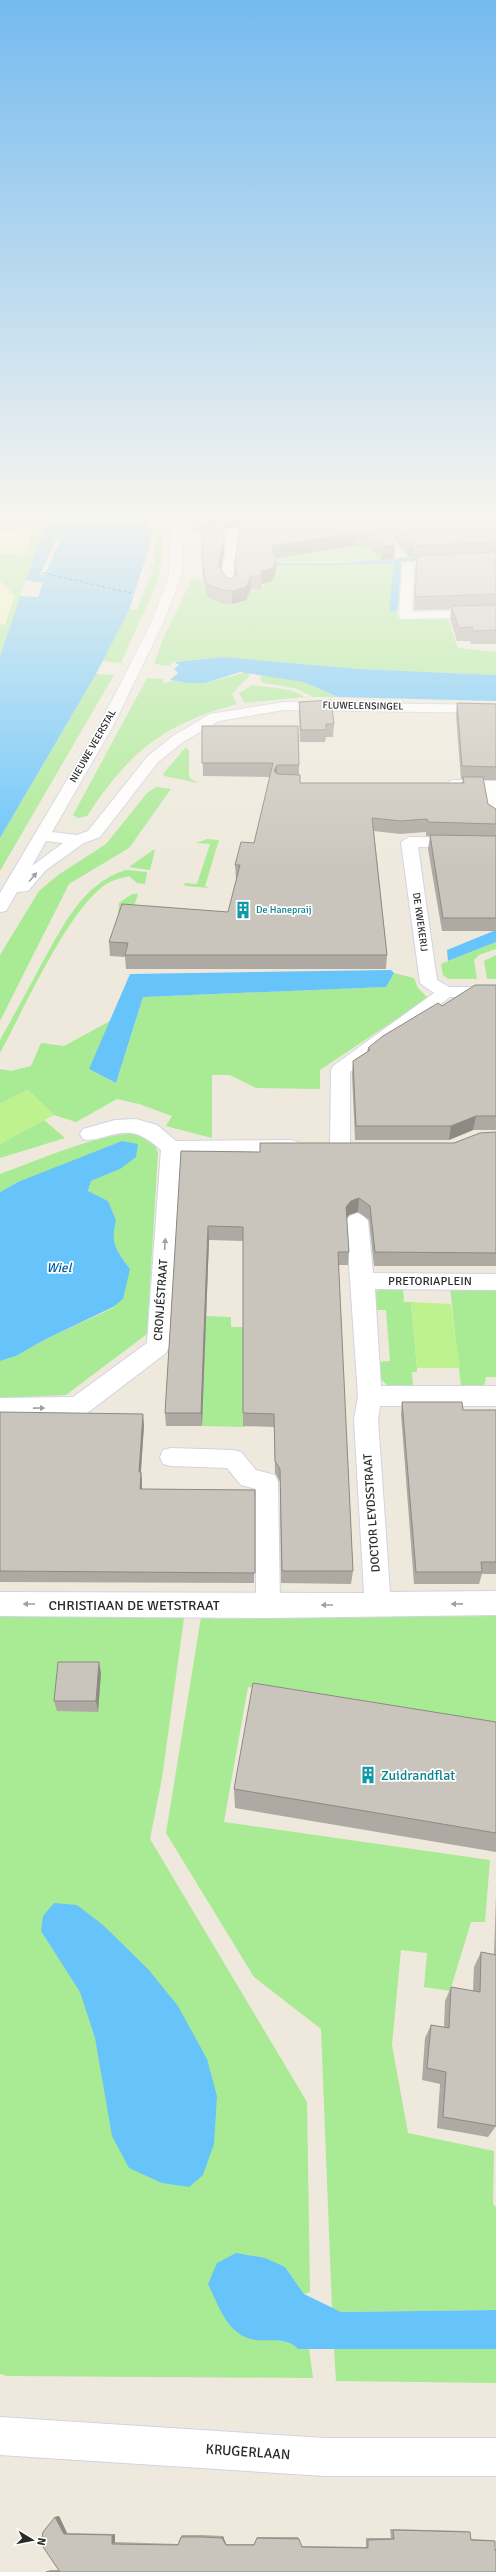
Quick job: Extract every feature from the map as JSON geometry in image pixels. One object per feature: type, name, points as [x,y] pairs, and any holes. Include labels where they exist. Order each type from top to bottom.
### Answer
[{"type":"street","name":"NIEUWE VEERSTAL","points":[[2,905],[134,672],[151,634]]},
{"type":"street","name":"FLUWELENSINGEL","points":[[2,905],[30,881],[40,867],[78,840],[94,834],[153,759],[178,739],[215,717],[284,706],[496,709]]},
{"type":"street","points":[[441,784],[492,785],[496,817]]},
{"type":"street","points":[[42,836],[78,840]]},
{"type":"street","name":"DE KWEKERIJ","points":[[446,992],[429,983],[409,842],[496,843]]},
{"type":"street","points":[[90,1134],[115,1127],[136,1126],[150,1130],[171,1148],[332,1147],[340,1070],[446,992],[496,992]]},
{"type":"street","name":"CRONJÉSTRAAT","points":[[0,1408],[78,1407],[158,1347],[171,1148]]},
{"type":"street","points":[[356,1221],[363,1281],[370,1396],[496,1396]]},
{"type":"street","name":"PRETORIAPLEIN","points":[[363,1281],[496,1282]]},
{"type":"street","name":"DOCTOR LEYDSSTRAAT","points":[[370,1396],[366,1420],[378,1605]]},
{"type":"street","points":[[171,1458],[233,1459],[249,1478],[267,1482],[268,1606]]},
{"type":"street","name":"CHRISTIAAN DE WETSTRAAT","points":[[0,1604],[268,1606],[496,1604]]},
{"type":"street","name":"KRUGERLAAN","points":[[0,2436],[325,2457],[496,2457]]},
{"type":"green space","points":[[0,634],[7,634],[0,656]]},
{"type":"green space","points":[[116,634],[134,634],[121,663],[102,661]]},
{"type":"green space","points":[[165,634],[453,634],[458,648],[496,652],[496,675],[359,669],[224,657],[172,662],[170,666],[154,664]]},
{"type":"green space","points":[[244,673],[250,673],[232,694],[237,704],[188,721],[150,744],[118,774],[87,816],[78,818],[73,815],[147,678],[164,679],[163,683],[172,681],[205,683]]},
{"type":"green space","points":[[96,674],[114,675],[0,871],[0,838]]},
{"type":"green space","points":[[262,674],[304,682],[338,697],[313,697],[295,688],[263,683],[260,680]]},
{"type":"green space","points":[[253,685],[291,690],[305,697],[245,703],[239,693]]},
{"type":"green space","points":[[186,747],[189,751],[189,776],[191,779],[199,783],[164,776],[163,774]]},
{"type":"green space","points":[[156,787],[171,789],[129,848],[69,884],[0,1021],[0,955],[39,891],[58,875],[106,844],[147,793]]},
{"type":"green space","points":[[207,839],[219,840],[205,886],[210,888],[185,886],[184,883],[197,884],[210,844],[196,843]]},
{"type":"green space","points":[[155,850],[150,870],[129,867]]},
{"type":"green space","points":[[126,870],[147,872],[145,884],[137,883],[129,876],[108,883],[93,895],[78,913],[48,960],[0,1053],[0,1040],[57,936],[75,908],[97,885],[111,876]]},
{"type":"green space","points":[[132,894],[138,894],[131,916],[118,915],[119,903]]},
{"type":"green space","points":[[496,942],[496,949],[479,955],[474,960],[477,979],[448,979],[443,975],[441,964]]},
{"type":"green space","points":[[496,955],[496,979],[487,979],[484,961]]},
{"type":"green space","points":[[394,973],[414,978],[418,988],[428,998],[320,1070],[320,1089],[256,1088],[230,1075],[212,1075],[212,1138],[166,1126],[172,1116],[139,1104],[117,1099],[76,1122],[54,1115],[28,1090],[0,1104],[0,1069],[11,1071],[31,1066],[41,1043],[64,1046],[112,1020],[89,1069],[116,1083],[143,997],[386,987]]},
{"type":"green space","points":[[28,1090],[54,1115],[0,1144],[0,1104]]},
{"type":"green space","points":[[44,1120],[65,1138],[0,1158],[0,1144]]},
{"type":"green space","points":[[137,1133],[154,1143],[158,1153],[147,1334],[66,1395],[0,1398],[0,1361],[16,1356],[44,1340],[113,1308],[130,1269],[115,1249],[112,1234],[116,1220],[108,1201],[88,1192],[91,1181],[120,1169],[54,1169],[18,1182],[0,1192],[0,1174],[85,1143],[103,1138]]},
{"type":"green space","points":[[382,1287],[403,1287],[404,1302],[411,1302],[417,1368],[417,1372],[412,1372],[413,1386],[387,1385],[381,1379],[378,1362],[390,1361],[386,1310],[374,1310],[372,1295]]},
{"type":"green space","points":[[450,1288],[496,1288],[496,1377],[486,1377],[484,1387],[461,1386]]},
{"type":"green space","points":[[411,1302],[451,1304],[460,1368],[417,1368]]},
{"type":"green space","points":[[206,1316],[231,1317],[231,1327],[247,1327],[245,1427],[202,1426]]},
{"type":"green space","points":[[211,1610],[214,1619],[496,1616],[496,1725],[248,1687],[224,1822],[490,1860],[485,1922],[471,1922],[450,1991],[424,1987],[427,1953],[401,1950],[392,2045],[408,2133],[494,2151],[493,2204],[496,2207],[496,2310],[341,2312],[332,2308],[321,2029],[254,1977],[166,1833],[202,1611]]},
{"type":"green space","points":[[0,1613],[184,1618],[162,1778],[150,1839],[307,2102],[310,2292],[304,2294],[285,2267],[245,2337],[291,2342],[298,2349],[309,2349],[313,2378],[7,2376],[0,2374]]},
{"type":"green space","points":[[334,2349],[496,2349],[496,2383],[336,2381]]},
{"type":"water","points":[[7,634],[117,634],[96,674],[0,838],[0,656]]},
{"type":"water","points":[[224,657],[359,669],[496,675],[496,701],[338,697],[304,682],[240,672],[205,683],[189,683],[170,680],[178,673],[174,669],[179,665],[175,662]]},
{"type":"water","points":[[496,930],[496,942],[448,961],[447,950]]},
{"type":"water","points":[[391,970],[394,973],[386,987],[143,997],[116,1083],[89,1069],[130,974]]},
{"type":"water","name":"Wiel","points":[[122,1141],[138,1144],[136,1157],[120,1169],[91,1181],[88,1191],[108,1201],[116,1220],[114,1228],[114,1241],[121,1257],[130,1269],[123,1299],[113,1307],[44,1340],[16,1356],[0,1361],[0,1192],[18,1182]]},
{"type":"water","points":[[54,1903],[77,1905],[103,1925],[148,1969],[178,2006],[207,2059],[217,2096],[214,2144],[203,2175],[189,2187],[162,2183],[129,2168],[112,2136],[95,2038],[80,1992],[41,1931],[43,1916]]},
{"type":"water","points":[[236,2253],[265,2258],[285,2267],[304,2294],[341,2312],[496,2310],[496,2349],[298,2349],[286,2342],[258,2340],[245,2337],[232,2327],[222,2314],[208,2284],[217,2263]]},
{"type":"building","points":[[331,700],[334,724],[326,724],[326,730],[301,730],[299,702]]},
{"type":"building","points":[[457,703],[496,704],[496,767],[462,766]]},
{"type":"building","points":[[202,726],[298,726],[299,765],[277,765],[274,771],[277,774],[300,775],[300,783],[464,783],[463,777],[483,777],[488,804],[496,809],[496,824],[428,822],[427,819],[401,821],[372,818],[387,955],[125,955],[128,943],[109,942],[122,904],[228,912],[240,865],[235,865],[241,842],[254,843],[273,763],[202,763]]},
{"type":"building","points":[[430,835],[496,836],[496,918],[443,918]]},
{"type":"building","points":[[475,985],[496,985],[496,1116],[476,1116],[451,1126],[356,1126],[353,1061],[370,1050],[368,1048],[383,1036],[438,1003],[442,1006]]},
{"type":"building","points":[[496,1132],[496,1253],[375,1252],[370,1206],[359,1198],[351,1201],[346,1207],[349,1252],[338,1252],[353,1571],[282,1571],[280,1469],[275,1461],[274,1414],[243,1413],[243,1227],[208,1226],[201,1413],[165,1413],[181,1151],[260,1152],[260,1143],[454,1143],[480,1133]]},
{"type":"building","points":[[402,1402],[462,1402],[463,1410],[496,1410],[496,1562],[481,1562],[482,1572],[416,1572]]},
{"type":"building","points":[[0,1412],[143,1414],[139,1472],[141,1472],[140,1489],[255,1490],[255,1573],[0,1571]]},
{"type":"building","points":[[58,1662],[99,1662],[96,1701],[54,1701]]},
{"type":"building","name":"Zuidrandflat","points":[[253,1683],[496,1722],[496,1833],[234,1789]]},
{"type":"building","points":[[481,1952],[496,1955],[496,2126],[443,2117],[446,2072],[427,2068],[431,2025],[449,2028],[451,1987],[480,1992]]},
{"type":"building","points":[[55,2517],[64,2534],[112,2535],[112,2544],[178,2545],[181,2537],[202,2537],[222,2538],[226,2545],[254,2545],[257,2538],[299,2539],[302,2547],[368,2548],[368,2540],[394,2539],[393,2530],[470,2532],[471,2540],[495,2541],[496,2550],[496,2572],[60,2572],[41,2544],[43,2532]]},
{"type":"place","name":"De Hanepraij","points":[[243,910]]},
{"type":"place","name":"Zuidrandflat","points":[[368,1775]]}]
